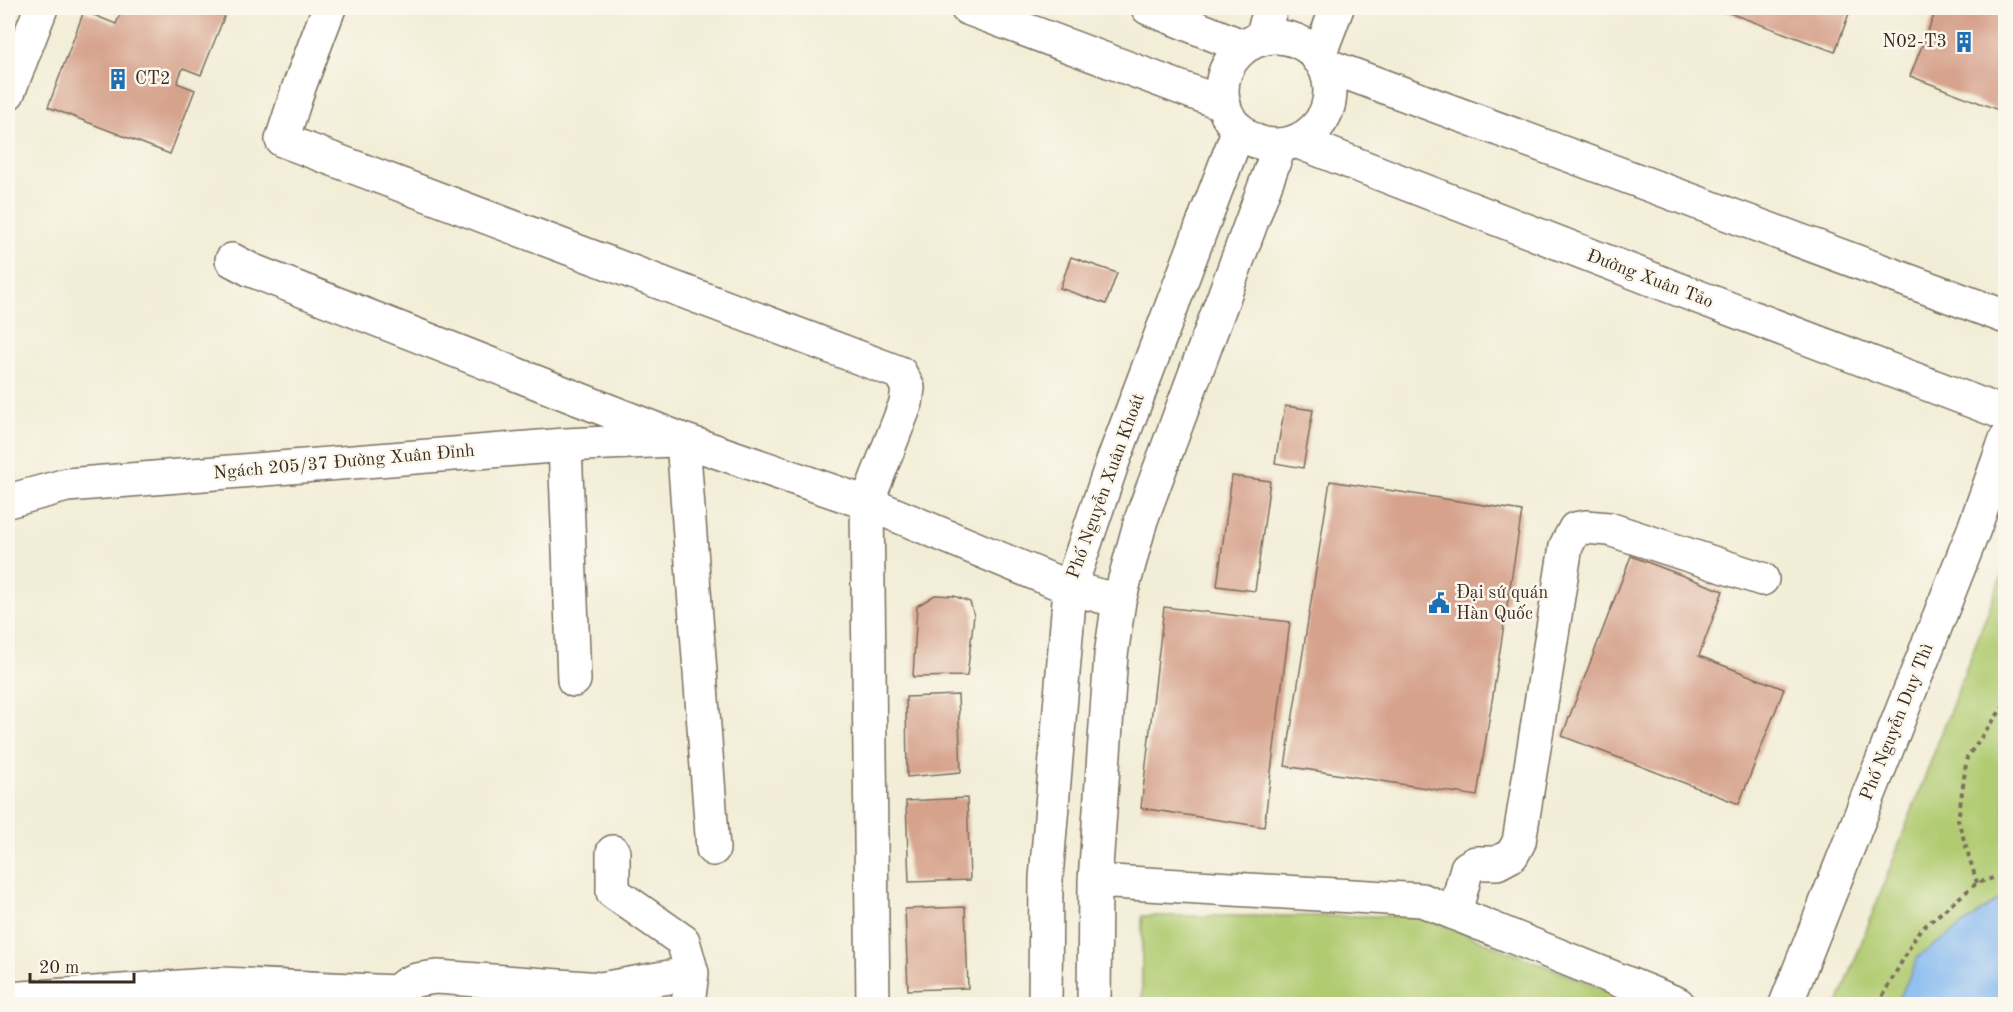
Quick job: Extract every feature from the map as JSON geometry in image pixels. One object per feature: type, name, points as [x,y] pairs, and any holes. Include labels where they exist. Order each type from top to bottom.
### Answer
[{"type":"street","points":[[8,93],[41,8]]},
{"type":"street","points":[[329,8],[282,140],[900,373],[908,388],[906,403],[867,503],[873,1005]]},
{"type":"street","points":[[967,8],[1231,116]]},
{"type":"street","points":[[1148,8],[1252,43],[1279,36],[1296,40],[1312,50],[1321,61],[1329,81],[1329,100],[1323,117],[1312,131],[1288,143],[1262,143],[1246,136],[1231,116],[1222,92],[1224,74],[1232,59],[1252,43],[1271,8]]},
{"type":"street","points":[[1321,61],[1337,8]]},
{"type":"street","points":[[1321,61],[2006,317]]},
{"type":"street","name":"Phố Nguyễn Xuân Khoát","points":[[1045,1005],[1046,878],[1070,588],[1231,116]]},
{"type":"street","points":[[1094,1005],[1095,881],[1111,655],[1119,601],[1141,520],[1288,143]]},
{"type":"street","name":"Đường Xuân Tảo","points":[[1288,143],[2006,414]]},
{"type":"street","points":[[232,260],[251,270],[683,440],[867,503],[1070,588],[1119,601]]},
{"type":"street","name":"Phố Nguyễn Duy Thì","points":[[1786,1005],[1974,529],[2006,439]]},
{"type":"street","points":[[683,440],[712,849]]},
{"type":"street","name":"Ngách 205/37 Đường Xuân Đỉnh","points":[[8,501],[67,485],[565,445],[683,440]]},
{"type":"street","points":[[565,445],[574,680]]},
{"type":"street","points":[[1455,913],[1467,868],[1475,863],[1497,862],[1512,855],[1519,842],[1566,546],[1575,529],[1586,526],[1609,529],[1762,579]]},
{"type":"street","points":[[8,999],[222,984],[397,998],[403,985],[413,980],[437,977],[601,989],[690,989],[683,941],[613,892],[613,852]]},
{"type":"street","points":[[1095,881],[1422,900],[1678,1005]]},
{"type":"path","points":[[1977,883],[1958,820],[1965,768],[1967,757],[2006,703]]},
{"type":"path","points":[[1878,1005],[1919,931],[1977,883],[2006,874]]},
{"type":"green space","points":[[2005,567],[2005,1004],[1838,1004]]},
{"type":"green space","points":[[1142,916],[1420,916],[1641,1004],[1142,1004]]},
{"type":"water","points":[[2005,895],[2005,1004],[1897,1004],[1918,957]]},
{"type":"building","name":"CT2","points":[[111,8],[222,8],[227,10],[201,75],[183,68],[177,83],[195,90],[170,154],[48,107],[84,11],[116,24],[121,12]]},
{"type":"building","points":[[1716,8],[1851,8],[1835,52]]},
{"type":"building","name":"N02-T3","points":[[1937,8],[2006,8],[2006,113],[1910,76]]},
{"type":"building","points":[[1071,257],[1117,273],[1106,304],[1060,288]]},
{"type":"building","points":[[1285,406],[1313,410],[1303,468],[1275,463]]},
{"type":"building","points":[[1232,476],[1270,481],[1255,591],[1217,586]]},
{"type":"building","points":[[1330,481],[1522,511],[1477,796],[1285,766]]},
{"type":"building","points":[[1631,556],[1723,591],[1699,656],[1784,689],[1739,804],[1562,736]]},
{"type":"building","points":[[935,595],[954,596],[970,602],[974,615],[967,676],[913,677],[917,606]]},
{"type":"building","points":[[1164,607],[1290,622],[1264,827],[1141,808]]},
{"type":"building","points":[[958,695],[961,772],[907,777],[906,697]]},
{"type":"building","points":[[967,798],[970,880],[909,882],[906,801]]},
{"type":"building","points":[[965,907],[968,988],[908,990],[905,909]]},
{"type":"place","name":"N02-T3","points":[[1964,42]]},
{"type":"place","name":"CT2","points":[[118,79]]},
{"type":"place","name":"Đại sứ quán Hàn Quốc","points":[[1439,603]]}]
